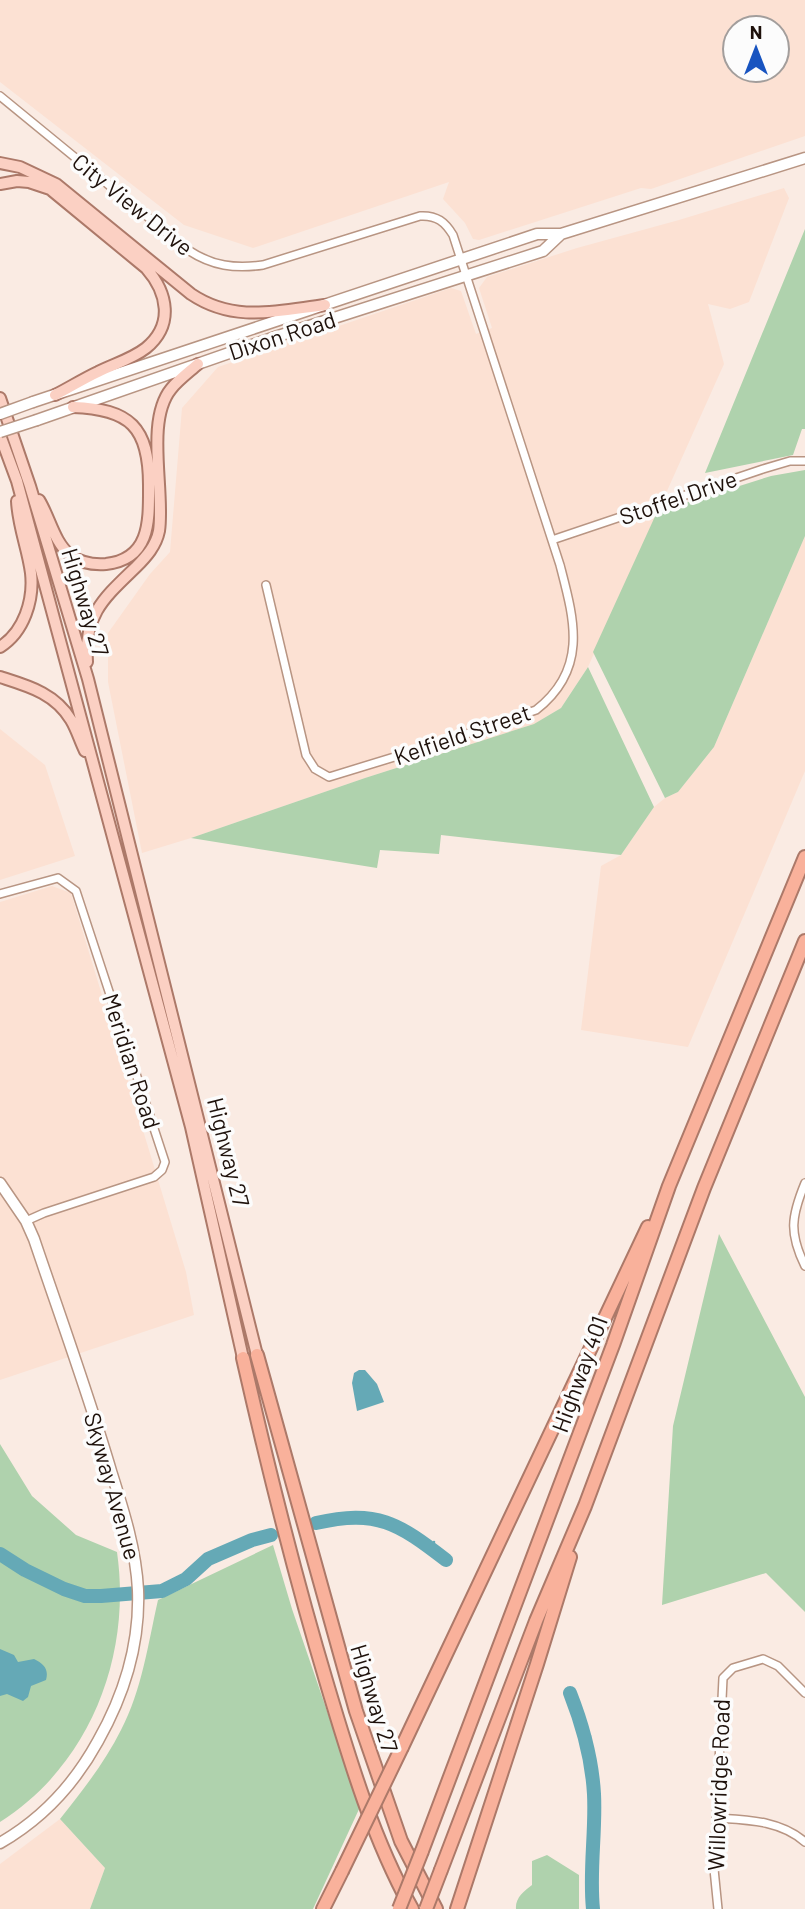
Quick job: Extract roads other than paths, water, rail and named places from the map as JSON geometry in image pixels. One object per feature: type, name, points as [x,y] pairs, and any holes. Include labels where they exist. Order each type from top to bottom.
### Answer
[{"type":"highway","name":"Highway 401","points":[[399,1909],[613,1345],[669,1186],[805,856]]},
{"type":"highway","points":[[426,1909],[509,1690],[585,1506],[709,1176],[805,941]]},
{"type":"highway","points":[[323,1909],[519,1504],[615,1293],[669,1186]]},
{"type":"highway","name":"Highway 27","points":[[257,1355],[356,1711],[401,1841],[436,1909]]},
{"type":"highway","name":"Highway 27","points":[[243,1358],[293,1567],[335,1711],[378,1837],[412,1909]]},
{"type":"highway","points":[[457,1909],[585,1506]]},
{"type":"main road","name":"Dixon Road","points":[[0,414],[537,234],[561,234],[805,158]]},
{"type":"main road","points":[[0,163],[20,167],[57,184],[191,294],[216,308],[234,313],[257,313],[325,305]]},
{"type":"main road","points":[[0,184],[17,181],[50,189],[146,268],[158,283],[164,298],[166,314],[162,330],[145,349],[55,395]]},
{"type":"main road","name":"Dixon Road","points":[[0,434],[278,336],[543,251],[561,234]]},
{"type":"main road","points":[[273,323],[278,336]]},
{"type":"main road","points":[[88,679],[88,636],[95,611],[103,598],[146,557],[159,532],[158,425],[163,401],[170,390],[198,364]]},
{"type":"main road","name":"Highway 27","points":[[0,398],[30,486],[88,679],[257,1355]]},
{"type":"main road","points":[[30,486],[41,502],[61,546],[85,563],[121,561],[144,539],[149,524],[149,462],[142,438],[128,421],[111,411],[73,407]]},
{"type":"main road","name":"Highway 27","points":[[0,434],[17,481],[191,1127],[243,1358]]},
{"type":"main road","points":[[0,647],[18,629],[29,602],[31,574],[17,510],[17,481]]},
{"type":"main road","points":[[0,677],[33,687],[54,700],[71,720],[94,768]]},
{"type":"main road","name":"Skyway Avenue","points":[[0,1183],[26,1221],[34,1239],[100,1436],[128,1529],[136,1567],[138,1610],[125,1684],[107,1727],[63,1792],[26,1826],[0,1843]]},
{"type":"street","name":"City View Drive","points":[[0,96],[188,250],[213,263],[235,267],[263,265],[406,219],[427,216],[437,218],[446,225],[455,240],[461,259]]},
{"type":"street","name":"Kelfield Street","points":[[266,585],[306,755],[315,769],[329,777],[536,710],[546,702],[564,676],[575,635],[572,606],[461,259]]},
{"type":"street","name":"Stoffel Drive","points":[[552,540],[763,469],[790,461],[805,461]]},
{"type":"street","name":"Meridian Road","points":[[0,894],[58,878],[76,891],[164,1162],[162,1170],[154,1177],[26,1221]]},
{"type":"street","points":[[805,1183],[797,1202],[792,1229],[805,1266]]},
{"type":"street","name":"Willowridge Road","points":[[718,1909],[714,1869],[723,1678],[733,1668],[763,1659],[778,1666],[805,1693]]},
{"type":"street","points":[[716,1818],[760,1821],[786,1828],[805,1842]]},
{"type":"water","points":[[365,1370],[377,1384],[384,1402],[357,1411],[352,1383],[354,1373]]},
{"type":"water","points":[[0,1649],[14,1655],[18,1662],[34,1659],[46,1670],[46,1680],[31,1686],[28,1697],[23,1701],[7,1694],[0,1696]]},
{"type":"waterway","points":[[316,1523],[355,1518],[386,1522],[400,1528],[446,1560]]},
{"type":"waterway","points":[[0,1554],[64,1589],[85,1596],[101,1596],[162,1591],[186,1579],[208,1559],[271,1535]]},
{"type":"waterway","points":[[432,1550],[434,1542]]},
{"type":"waterway","points":[[570,1693],[586,1743],[593,1781],[593,1909]]},
{"type":"waterway","points":[[586,1742],[590,1736]]}]
